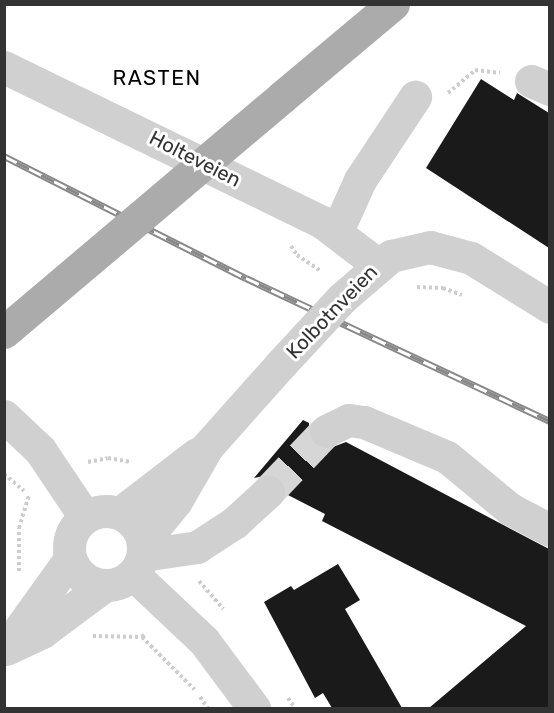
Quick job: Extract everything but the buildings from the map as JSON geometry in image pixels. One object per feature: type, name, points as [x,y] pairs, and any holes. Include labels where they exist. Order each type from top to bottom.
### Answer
[{"type":"main road","points":[[4,332],[393,4]]},
{"type":"street","name":"Holteveien","points":[[4,67],[337,231],[377,264]]},
{"type":"street","points":[[337,231],[360,180],[415,97]]},
{"type":"street","name":"Kolbotnveien","points":[[120,513],[207,447],[280,365],[377,264],[408,250],[449,251],[491,269],[549,307]]},
{"type":"street","points":[[4,416],[40,450],[85,517]]},
{"type":"street","points":[[326,431],[349,420],[364,422],[447,458],[510,509],[549,530]]},
{"type":"street","name":"Kolbotnveien","points":[[131,564],[183,491],[207,447]]},
{"type":"street","points":[[70,559],[83,578],[197,547],[234,523],[268,492]]},
{"type":"street","points":[[108,511],[120,513],[135,524],[131,564],[42,632],[5,649],[70,559],[71,536],[85,517],[108,511]]},
{"type":"street","points":[[131,564],[204,641],[254,708]]},
{"type":"path","points":[[415,97],[447,94],[469,72],[480,69],[540,85]]},
{"type":"path","points":[[292,237],[290,244],[297,255],[346,294]]},
{"type":"path","points":[[409,288],[443,288],[469,298]]},
{"type":"path","points":[[85,463],[108,458],[138,464]]},
{"type":"path","points":[[4,474],[29,496]]},
{"type":"path","points":[[20,579],[17,546],[29,496],[36,492]]},
{"type":"path","points":[[142,638],[149,630]]},
{"type":"path","points":[[90,636],[142,638],[179,670],[208,708]]},
{"type":"tunnel","points":[[268,492],[326,431]]},
{"type":"railway","points":[[4,156],[246,278],[550,421]]},
{"type":"district","name":"RASTEN","points":[[157,78]]}]
